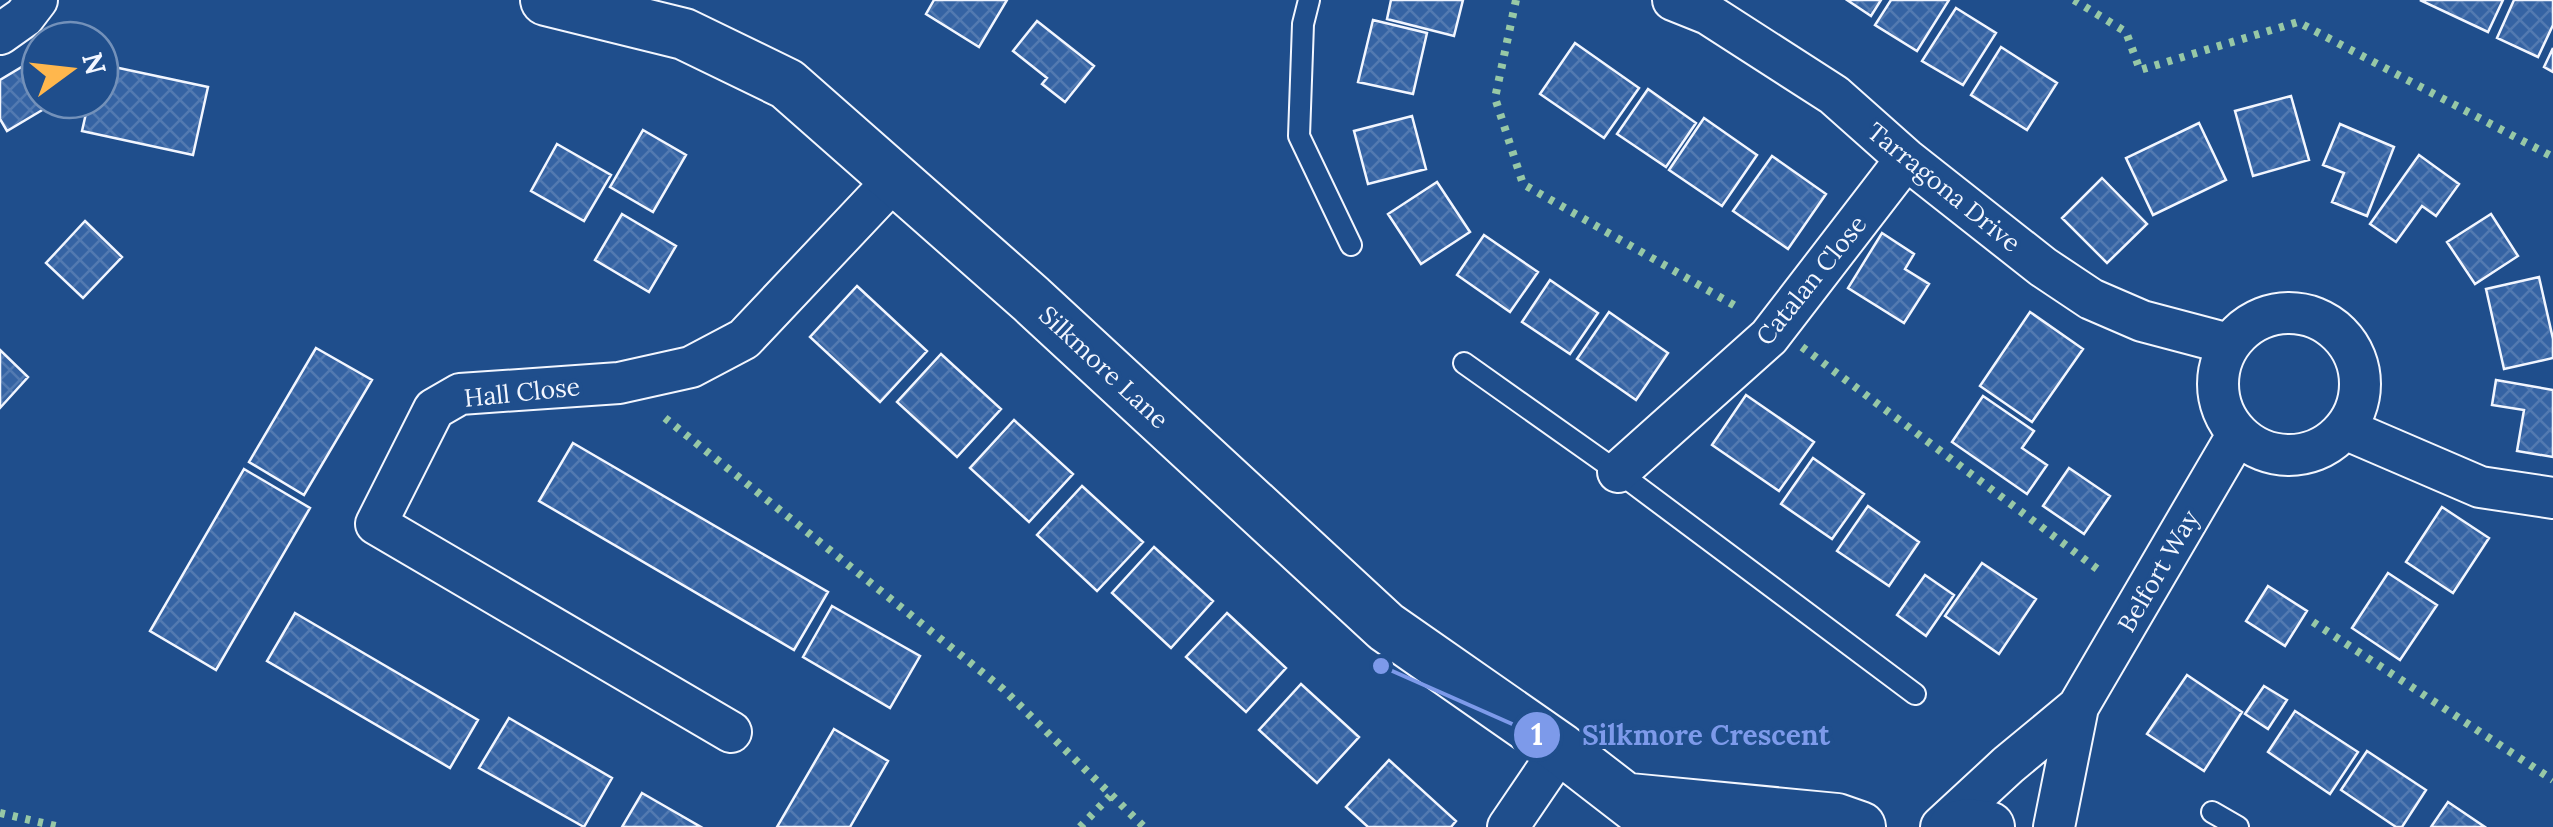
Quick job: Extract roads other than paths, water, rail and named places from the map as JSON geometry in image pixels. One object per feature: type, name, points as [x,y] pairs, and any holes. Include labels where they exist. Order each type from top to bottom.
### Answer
[{"type":"street","points":[[0,34],[24,16],[36,0]]},
{"type":"street","name":"Silkmore Lane","points":[[546,0],[684,34],[788,84],[1031,300],[1386,627],[1646,813],[1843,824]]},
{"type":"street","name":"Tarragona Drive","points":[[1673,0],[1708,14],[1834,94],[1906,160],[2043,267],[2091,299],[2142,321],[2230,344]]},
{"type":"street","name":"Catalan Close","points":[[1618,472],[1769,337],[1906,160]]},
{"type":"street","name":"Hall Close","points":[[731,732],[376,524],[434,409],[460,394],[619,383],[691,367],[744,339],[894,180]]},
{"type":"street","points":[[2280,313],[2306,315],[2329,325],[2348,343],[2356,360],[2360,385],[2356,410],[2345,430],[2326,446],[2303,455],[2268,453],[2238,435],[2223,415],[2218,400],[2217,375],[2230,344],[2246,326],[2280,313]]},
{"type":"street","points":[[2345,430],[2480,487],[2553,498]]},
{"type":"street","name":"Belfort Way","points":[[2054,827],[2078,707],[2238,435]]},
{"type":"street","name":"Belfort Way","points":[[1940,827],[2078,707]]},
{"type":"street","points":[[1508,827],[1561,749]]},
{"type":"street","points":[[1954,827],[1989,827]]},
{"type":"lane","points":[[1308,0],[1303,24],[1299,136],[1352,245]]},
{"type":"lane","points":[[1464,363],[1618,472],[1915,694]]},
{"type":"lane","points":[[2212,812],[2238,827]]},
{"type":"place","name":"Silkmore Crescent","points":[[1381,666]]}]
